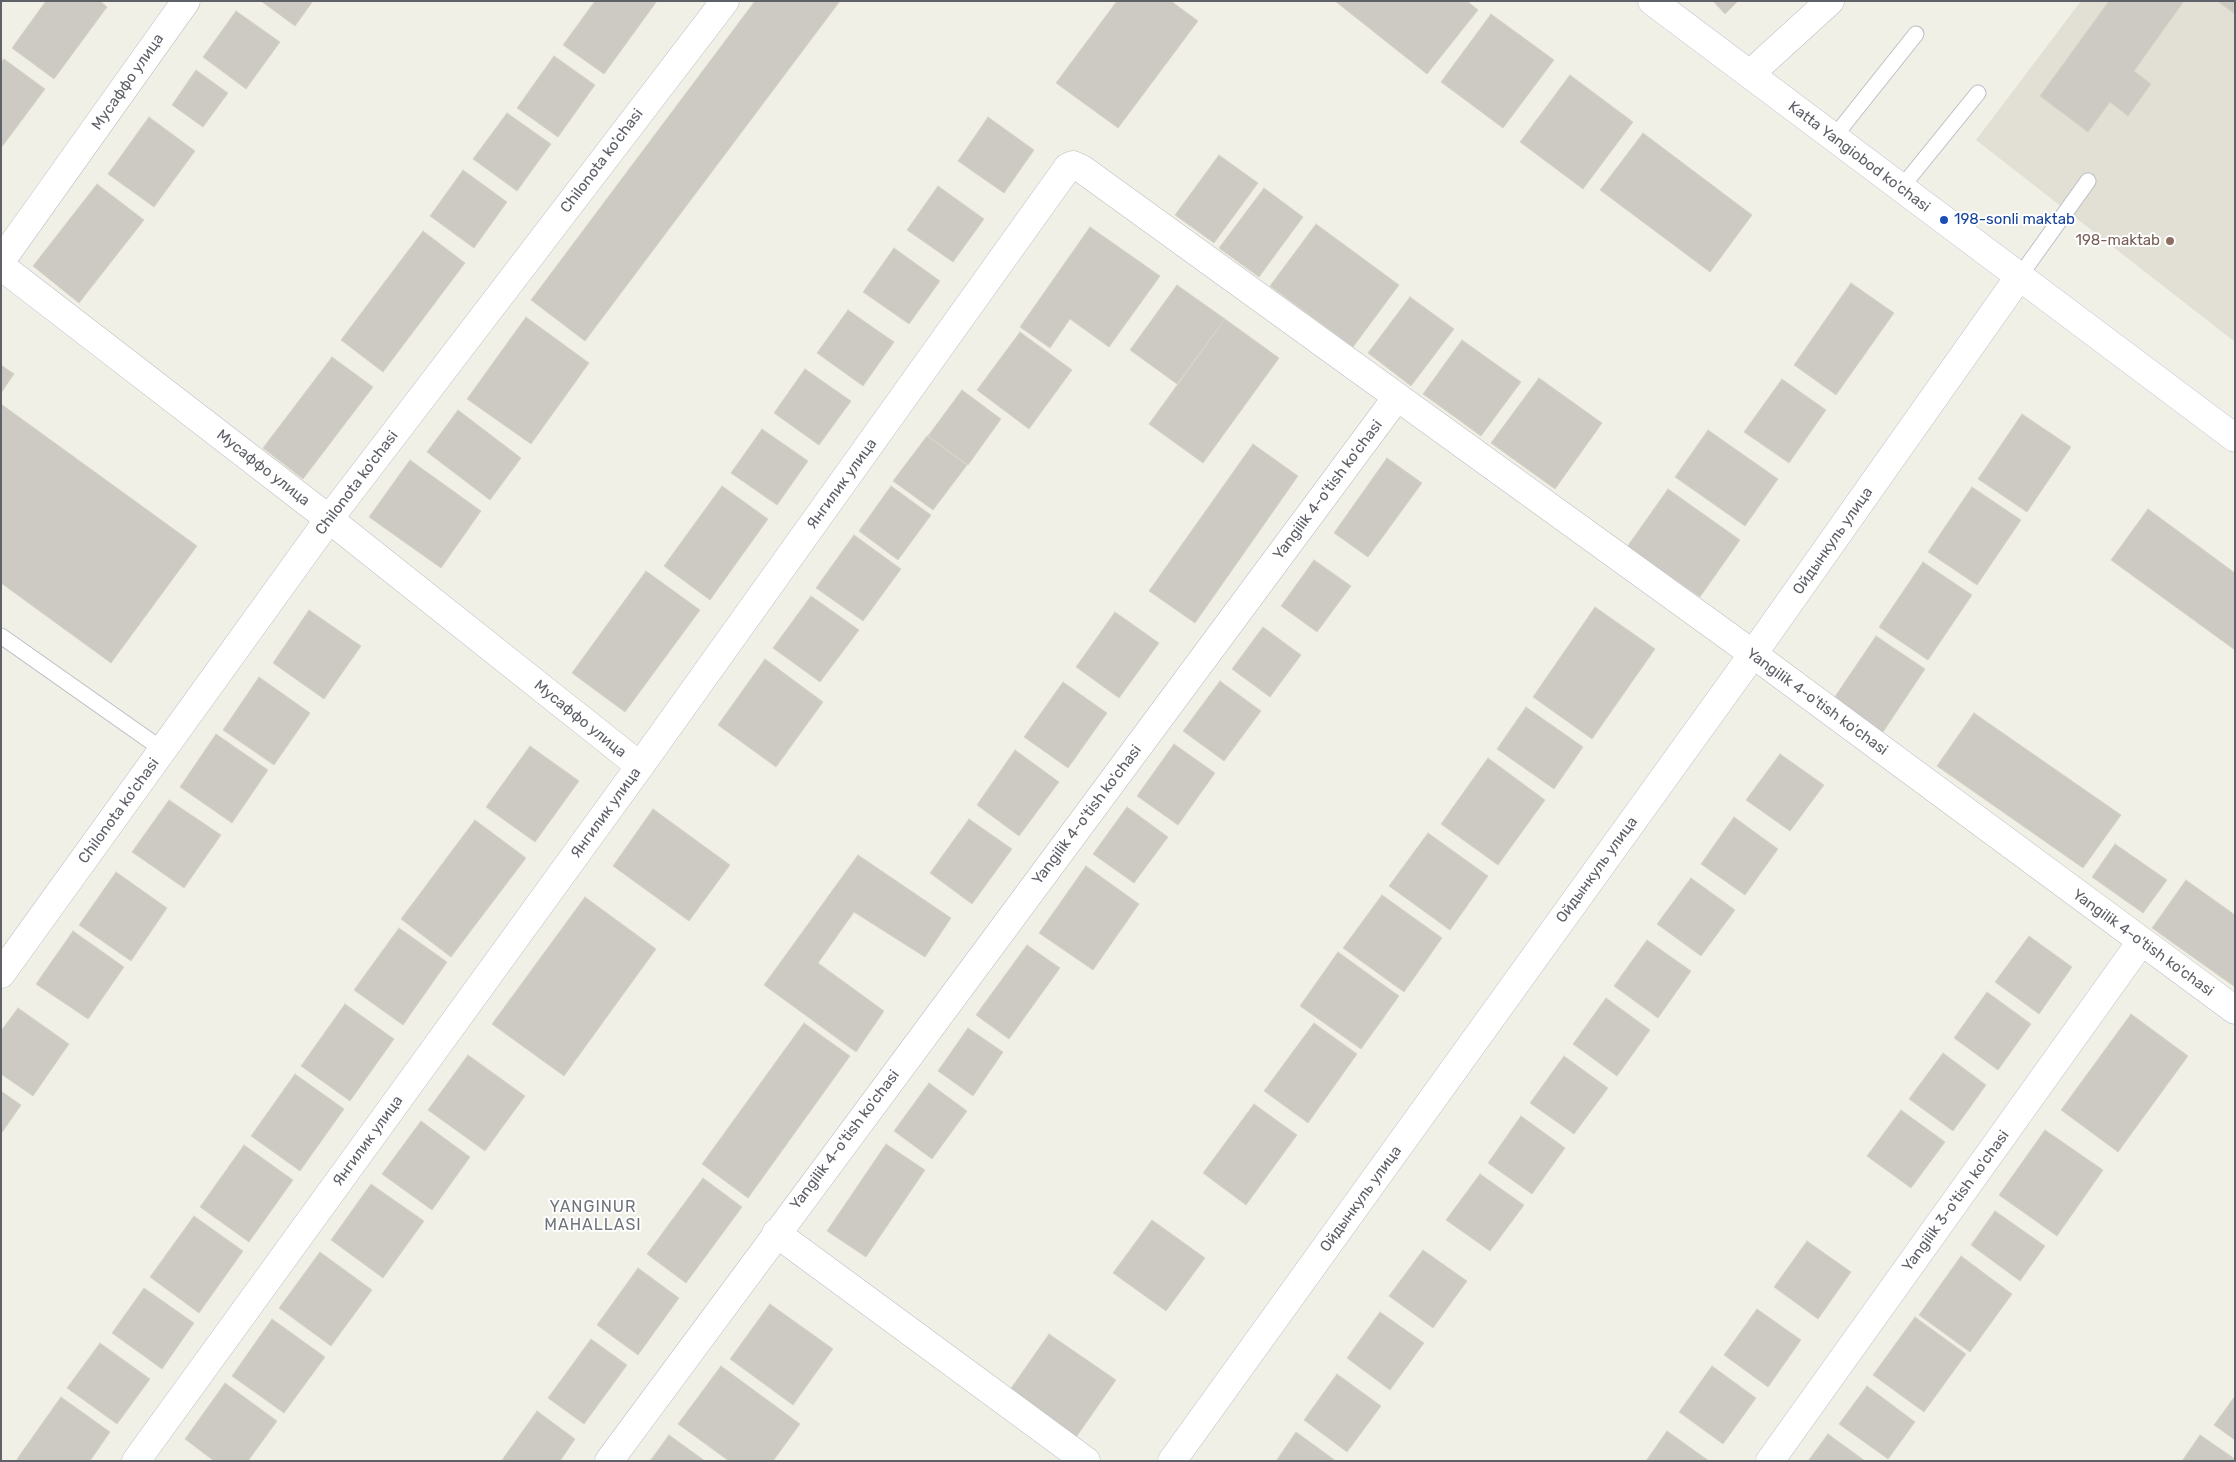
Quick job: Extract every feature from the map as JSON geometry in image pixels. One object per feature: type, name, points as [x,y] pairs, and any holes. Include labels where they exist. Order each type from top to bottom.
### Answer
[{"type":"street","name":"Мусаффо улица","points":[[1,261],[186,1]]},
{"type":"street","name":"Chilonota ko'chasi","points":[[1,974],[329,519],[724,1]]},
{"type":"street","name":"Katta Yangiobod ko'chasi","points":[[1652,1],[2019,277],[2233,432]]},
{"type":"street","points":[[1750,74],[1830,1]]},
{"type":"street","name":"Yangilik 4-o'tish ko'chasi","points":[[1073,165],[1082,169],[1753,654],[2235,1010]]},
{"type":"street","name":"Янгилик улица","points":[[136,1461],[640,766],[1068,167],[1073,165]]},
{"type":"street","name":"Мусаффо улица","points":[[1,266],[329,519],[640,766]]},
{"type":"street","name":"Ойдынкуль улица","points":[[1172,1461],[1753,654],[2019,277]]},
{"type":"street","name":"Yangilik 4-o'tish ko'chasi","points":[[609,1461],[776,1233],[1398,397]]},
{"type":"street","name":"Yangilik 3-o'tish ko'chasi","points":[[1770,1461],[2141,942]]},
{"type":"street","points":[[776,1233],[1086,1461]]},
{"type":"lane","points":[[1834,137],[1916,34]]},
{"type":"lane","points":[[1901,188],[1978,93]]},
{"type":"lane","points":[[2019,277],[2088,181]]},
{"type":"lane","points":[[1,636],[163,750]]},
{"type":"shaded area","name":"198-maktab","points":[[2081,1],[2235,1],[2235,342],[1976,140]]},
{"type":"building","points":[[46,1],[100,1],[107,7],[54,79],[12,48]]},
{"type":"building","points":[[261,1],[313,1],[295,26]]},
{"type":"building","points":[[595,1],[657,1],[604,74],[563,45]]},
{"type":"building","points":[[755,1],[840,1],[585,341],[531,300]]},
{"type":"building","points":[[1117,1],[1171,1],[1198,21],[1118,128],[1056,83]]},
{"type":"building","points":[[1335,1],[1467,1],[1478,10],[1427,74]]},
{"type":"building","points":[[1713,1],[1738,1],[1725,14]]},
{"type":"building","points":[[2109,1],[2184,1],[2134,71],[2151,84],[2128,116],[2110,102],[2088,132],[2040,96]]},
{"type":"building","points":[[2217,1],[2235,1],[2235,14]]},
{"type":"building","points":[[236,11],[280,42],[246,89],[203,57]]},
{"type":"building","points":[[1491,14],[1554,60],[1503,128],[1441,82]]},
{"type":"building","points":[[554,56],[595,85],[558,137],[517,108]]},
{"type":"building","points":[[4,59],[45,89],[1,148],[1,62]]},
{"type":"building","points":[[196,70],[228,93],[203,127],[172,105]]},
{"type":"building","points":[[1570,75],[1633,122],[1583,189],[1520,142]]},
{"type":"building","points":[[507,113],[551,144],[517,191],[473,159]]},
{"type":"building","points":[[149,117],[195,151],[154,207],[108,174]]},
{"type":"building","points":[[988,117],[1034,150],[1004,193],[958,161]]},
{"type":"building","points":[[1643,133],[1752,215],[1710,272],[1600,190]]},
{"type":"building","points":[[1219,155],[1258,183],[1214,243],[1175,215]]},
{"type":"building","points":[[463,170],[507,202],[474,248],[430,216]]},
{"type":"building","points":[[97,184],[144,220],[79,303],[33,266]]},
{"type":"building","points":[[938,186],[984,219],[953,262],[907,230]]},
{"type":"building","points":[[1264,188],[1303,217],[1259,277],[1219,248]]},
{"type":"building","points":[[1316,224],[1399,285],[1353,347],[1270,286]]},
{"type":"building","points":[[1090,227],[1160,276],[1109,347],[1070,319],[1050,348],[1020,327]]},
{"type":"building","points":[[423,231],[465,263],[383,372],[341,340]]},
{"type":"building","points":[[894,248],[940,281],[909,324],[863,292]]},
{"type":"building","points":[[1851,283],[1894,313],[1836,395],[1794,365]]},
{"type":"building","points":[[1177,285],[1225,319],[1177,384],[1130,350]]},
{"type":"building","points":[[1410,297],[1454,329],[1411,386],[1368,353]]},
{"type":"building","points":[[848,310],[894,342],[863,386],[817,353]]},
{"type":"building","points":[[526,317],[589,363],[531,444],[467,399]]},
{"type":"building","points":[[1225,319],[1279,358],[1203,463],[1149,424]]},
{"type":"building","points":[[1020,332],[1072,370],[1029,429],[977,390]]},
{"type":"building","points":[[1462,340],[1521,382],[1481,436],[1423,394]]},
{"type":"building","points":[[332,357],[373,387],[303,479],[263,448]]},
{"type":"building","points":[[1,365],[14,374],[1,393]]},
{"type":"building","points":[[805,369],[851,401],[819,445],[774,413]]},
{"type":"building","points":[[1539,378],[1602,423],[1555,489],[1491,443]]},
{"type":"building","points":[[1782,379],[1826,410],[1789,463],[1744,432]]},
{"type":"building","points":[[962,390],[1001,419],[968,465],[928,436]]},
{"type":"building","points":[[1,404],[197,546],[111,663],[1,583]]},
{"type":"building","points":[[458,410],[521,458],[490,500],[427,452]]},
{"type":"building","points":[[2022,414],[2071,447],[2027,512],[1978,479]]},
{"type":"building","points":[[762,429],[808,461],[777,505],[731,473]]},
{"type":"building","points":[[1708,430],[1778,479],[1745,526],[1675,477]]},
{"type":"building","points":[[927,436],[967,465],[933,510],[893,481]]},
{"type":"building","points":[[1253,444],[1298,476],[1195,623],[1149,591]]},
{"type":"building","points":[[1387,458],[1422,483],[1368,557],[1334,533]]},
{"type":"building","points":[[410,460],[481,511],[441,568],[369,517]]},
{"type":"building","points":[[722,486],[768,519],[710,600],[664,566]]},
{"type":"building","points":[[891,486],[931,515],[898,560],[859,531]]},
{"type":"building","points":[[1972,487],[2021,520],[1977,585],[1928,552]]},
{"type":"building","points":[[1668,489],[1740,540],[1700,597],[1627,547]]},
{"type":"building","points":[[2148,509],[2235,573],[2235,650],[2111,560]]},
{"type":"building","points":[[854,535],[901,569],[863,621],[816,588]]},
{"type":"building","points":[[1314,560],[1351,586],[1317,632],[1281,606]]},
{"type":"building","points":[[1923,562],[1972,595],[1928,660],[1879,627]]},
{"type":"building","points":[[646,571],[700,610],[625,712],[572,673]]},
{"type":"building","points":[[811,596],[859,630],[820,682],[773,648]]},
{"type":"building","points":[[1595,607],[1655,649],[1592,739],[1533,697]]},
{"type":"building","points":[[309,610],[361,646],[324,699],[273,663]]},
{"type":"building","points":[[1115,612],[1159,643],[1119,698],[1076,667]]},
{"type":"building","points":[[1263,627],[1301,655],[1270,697],[1232,669]]},
{"type":"building","points":[[1876,636],[1925,669],[1881,735],[1832,701]]},
{"type":"building","points":[[765,659],[823,702],[776,767],[718,725]]},
{"type":"building","points":[[259,677],[310,713],[274,765],[223,730]]},
{"type":"building","points":[[1220,681],[1261,711],[1224,761],[1183,731]]},
{"type":"building","points":[[1063,682],[1107,713],[1068,768],[1024,737]]},
{"type":"building","points":[[1526,707],[1583,747],[1554,789],[1497,749]]},
{"type":"building","points":[[1974,713],[2121,815],[2083,868],[1937,766]]},
{"type":"building","points":[[216,734],[268,770],[232,823],[180,787]]},
{"type":"building","points":[[1174,744],[1215,773],[1178,825],[1137,796]]},
{"type":"building","points":[[530,746],[579,781],[535,842],[486,807]]},
{"type":"building","points":[[1015,750],[1059,782],[1019,836],[977,805]]},
{"type":"building","points":[[1780,754],[1824,785],[1790,831],[1746,800]]},
{"type":"building","points":[[1488,758],[1545,800],[1498,865],[1441,824]]},
{"type":"building","points":[[169,800],[221,835],[184,888],[132,852]]},
{"type":"building","points":[[1127,807],[1168,837],[1134,883],[1093,854]]},
{"type":"building","points":[[653,809],[730,865],[689,921],[613,866]]},
{"type":"building","points":[[1734,817],[1778,849],[1745,895],[1701,864]]},
{"type":"building","points":[[969,819],[1012,849],[972,904],[930,873]]},
{"type":"building","points":[[475,820],[526,858],[451,957],[401,919]]},
{"type":"building","points":[[1428,833],[1488,876],[1450,930],[1389,886]]},
{"type":"building","points":[[2115,844],[2167,880],[2143,913],[2092,877]]},
{"type":"building","points":[[858,855],[951,918],[925,957],[854,912],[818,963],[884,1011],[856,1052],[764,985]]},
{"type":"building","points":[[1086,866],[1139,904],[1093,970],[1039,933]]},
{"type":"building","points":[[116,872],[167,908],[131,961],[79,925]]},
{"type":"building","points":[[1691,878],[1735,910],[1701,956],[1657,924]]},
{"type":"building","points":[[2186,880],[2235,915],[2235,987],[2152,928]]},
{"type":"building","points":[[1382,895],[1442,938],[1404,992],[1343,948]]},
{"type":"building","points":[[585,897],[656,949],[564,1076],[492,1024]]},
{"type":"building","points":[[399,928],[447,962],[403,1025],[354,990]]},
{"type":"building","points":[[73,931],[124,967],[88,1019],[36,984]]},
{"type":"building","points":[[2029,936],[2072,967],[2039,1014],[1995,982]]},
{"type":"building","points":[[1647,940],[1691,971],[1658,1018],[1614,986]]},
{"type":"building","points":[[1027,945],[1060,968],[1009,1039],[976,1015]]},
{"type":"building","points":[[1338,952],[1399,996],[1361,1049],[1300,1006]]},
{"type":"building","points":[[1987,992],[2031,1024],[1998,1070],[1954,1038]]},
{"type":"building","points":[[1606,998],[1650,1030],[1617,1076],[1573,1044]]},
{"type":"building","points":[[345,1004],[394,1039],[350,1101],[301,1066]]},
{"type":"building","points":[[18,1008],[69,1044],[33,1096],[1,1074],[1,1031]]},
{"type":"building","points":[[2131,1014],[2188,1056],[2118,1152],[2061,1110]]},
{"type":"building","points":[[804,1023],[850,1056],[748,1198],[702,1164]]},
{"type":"building","points":[[1314,1023],[1357,1054],[1308,1123],[1264,1091]]},
{"type":"building","points":[[968,1028],[1003,1052],[973,1096],[938,1071]]},
{"type":"building","points":[[1943,1053],[1986,1085],[1953,1131],[1909,1099]]},
{"type":"building","points":[[468,1055],[525,1096],[485,1151],[428,1110]]},
{"type":"building","points":[[1564,1056],[1608,1088],[1574,1134],[1530,1103]]},
{"type":"building","points":[[295,1074],[344,1109],[300,1171],[251,1136]]},
{"type":"building","points":[[929,1083],[967,1111],[932,1159],[894,1131]]},
{"type":"building","points":[[1,1091],[21,1105],[1,1134]]},
{"type":"building","points":[[1254,1104],[1297,1135],[1246,1205],[1203,1173]]},
{"type":"building","points":[[1901,1110],[1945,1142],[1911,1188],[1867,1156]]},
{"type":"building","points":[[1521,1116],[1565,1148],[1532,1194],[1488,1163]]},
{"type":"building","points":[[421,1121],[470,1157],[432,1210],[382,1174]]},
{"type":"building","points":[[2045,1130],[2103,1170],[2057,1236],[1999,1195]]},
{"type":"building","points":[[886,1144],[925,1170],[866,1257],[827,1231]]},
{"type":"building","points":[[244,1145],[293,1180],[249,1242],[200,1207]]},
{"type":"building","points":[[1480,1174],[1524,1205],[1490,1251],[1446,1220]]},
{"type":"building","points":[[703,1178],[742,1207],[686,1283],[647,1254]]},
{"type":"building","points":[[371,1184],[424,1221],[383,1278],[331,1240]]},
{"type":"building","points":[[1995,1211],[2045,1246],[2020,1281],[1971,1245]]},
{"type":"building","points":[[194,1216],[243,1251],[199,1313],[150,1277]]},
{"type":"building","points":[[1152,1220],[1205,1258],[1166,1311],[1113,1273]]},
{"type":"building","points":[[1807,1241],[1851,1272],[1818,1319],[1774,1287]]},
{"type":"building","points":[[1423,1250],[1467,1281],[1433,1328],[1389,1296]]},
{"type":"building","points":[[320,1252],[372,1290],[331,1346],[279,1308]]},
{"type":"building","points":[[1961,1256],[2012,1294],[1970,1352],[1919,1315]]},
{"type":"building","points":[[638,1268],[679,1298],[638,1355],[597,1325]]},
{"type":"building","points":[[144,1288],[194,1323],[162,1369],[112,1333]]},
{"type":"building","points":[[770,1304],[833,1349],[793,1405],[730,1359]]},
{"type":"building","points":[[1757,1309],[1801,1340],[1768,1387],[1724,1355]]},
{"type":"building","points":[[1380,1312],[1424,1343],[1390,1390],[1347,1358]]},
{"type":"building","points":[[1915,1317],[1966,1354],[1924,1412],[1873,1375]]},
{"type":"building","points":[[272,1319],[325,1357],[284,1413],[232,1376]]},
{"type":"building","points":[[1049,1334],[1116,1380],[1072,1443],[1005,1397]]},
{"type":"building","points":[[591,1339],[627,1365],[584,1424],[548,1398]]},
{"type":"building","points":[[100,1343],[150,1379],[117,1424],[67,1388]]},
{"type":"building","points":[[721,1366],[800,1424],[773,1461],[729,1461],[678,1424]]},
{"type":"building","points":[[1712,1366],[1756,1398],[1723,1444],[1679,1412]]},
{"type":"building","points":[[1337,1374],[1381,1406],[1347,1452],[1304,1420]]},
{"type":"building","points":[[225,1383],[277,1421],[248,1461],[214,1461],[185,1439]]},
{"type":"building","points":[[1867,1386],[1915,1422],[1888,1459],[1839,1424]]},
{"type":"building","points":[[2235,1396],[2235,1440],[2214,1425]]},
{"type":"building","points":[[61,1397],[110,1432],[90,1461],[19,1461],[17,1459]]},
{"type":"building","points":[[537,1411],[575,1439],[560,1461],[502,1460]]},
{"type":"building","points":[[1667,1431],[1709,1461],[1646,1461]]},
{"type":"building","points":[[1296,1432],[1336,1461],[1276,1461]]},
{"type":"building","points":[[1828,1434],[1865,1461],[1808,1461]]},
{"type":"building","points":[[669,1435],[705,1461],[650,1461]]},
{"type":"building","points":[[2200,1435],[2235,1459],[2235,1461],[2182,1461]]},
{"type":"place","name":"198-sonli maktab","points":[[1944,220]]},
{"type":"place","name":"198-maktab","points":[[2170,241]]},
{"type":"district","name":"YANGINUR MAHALLASI","points":[[593,1216]]}]
